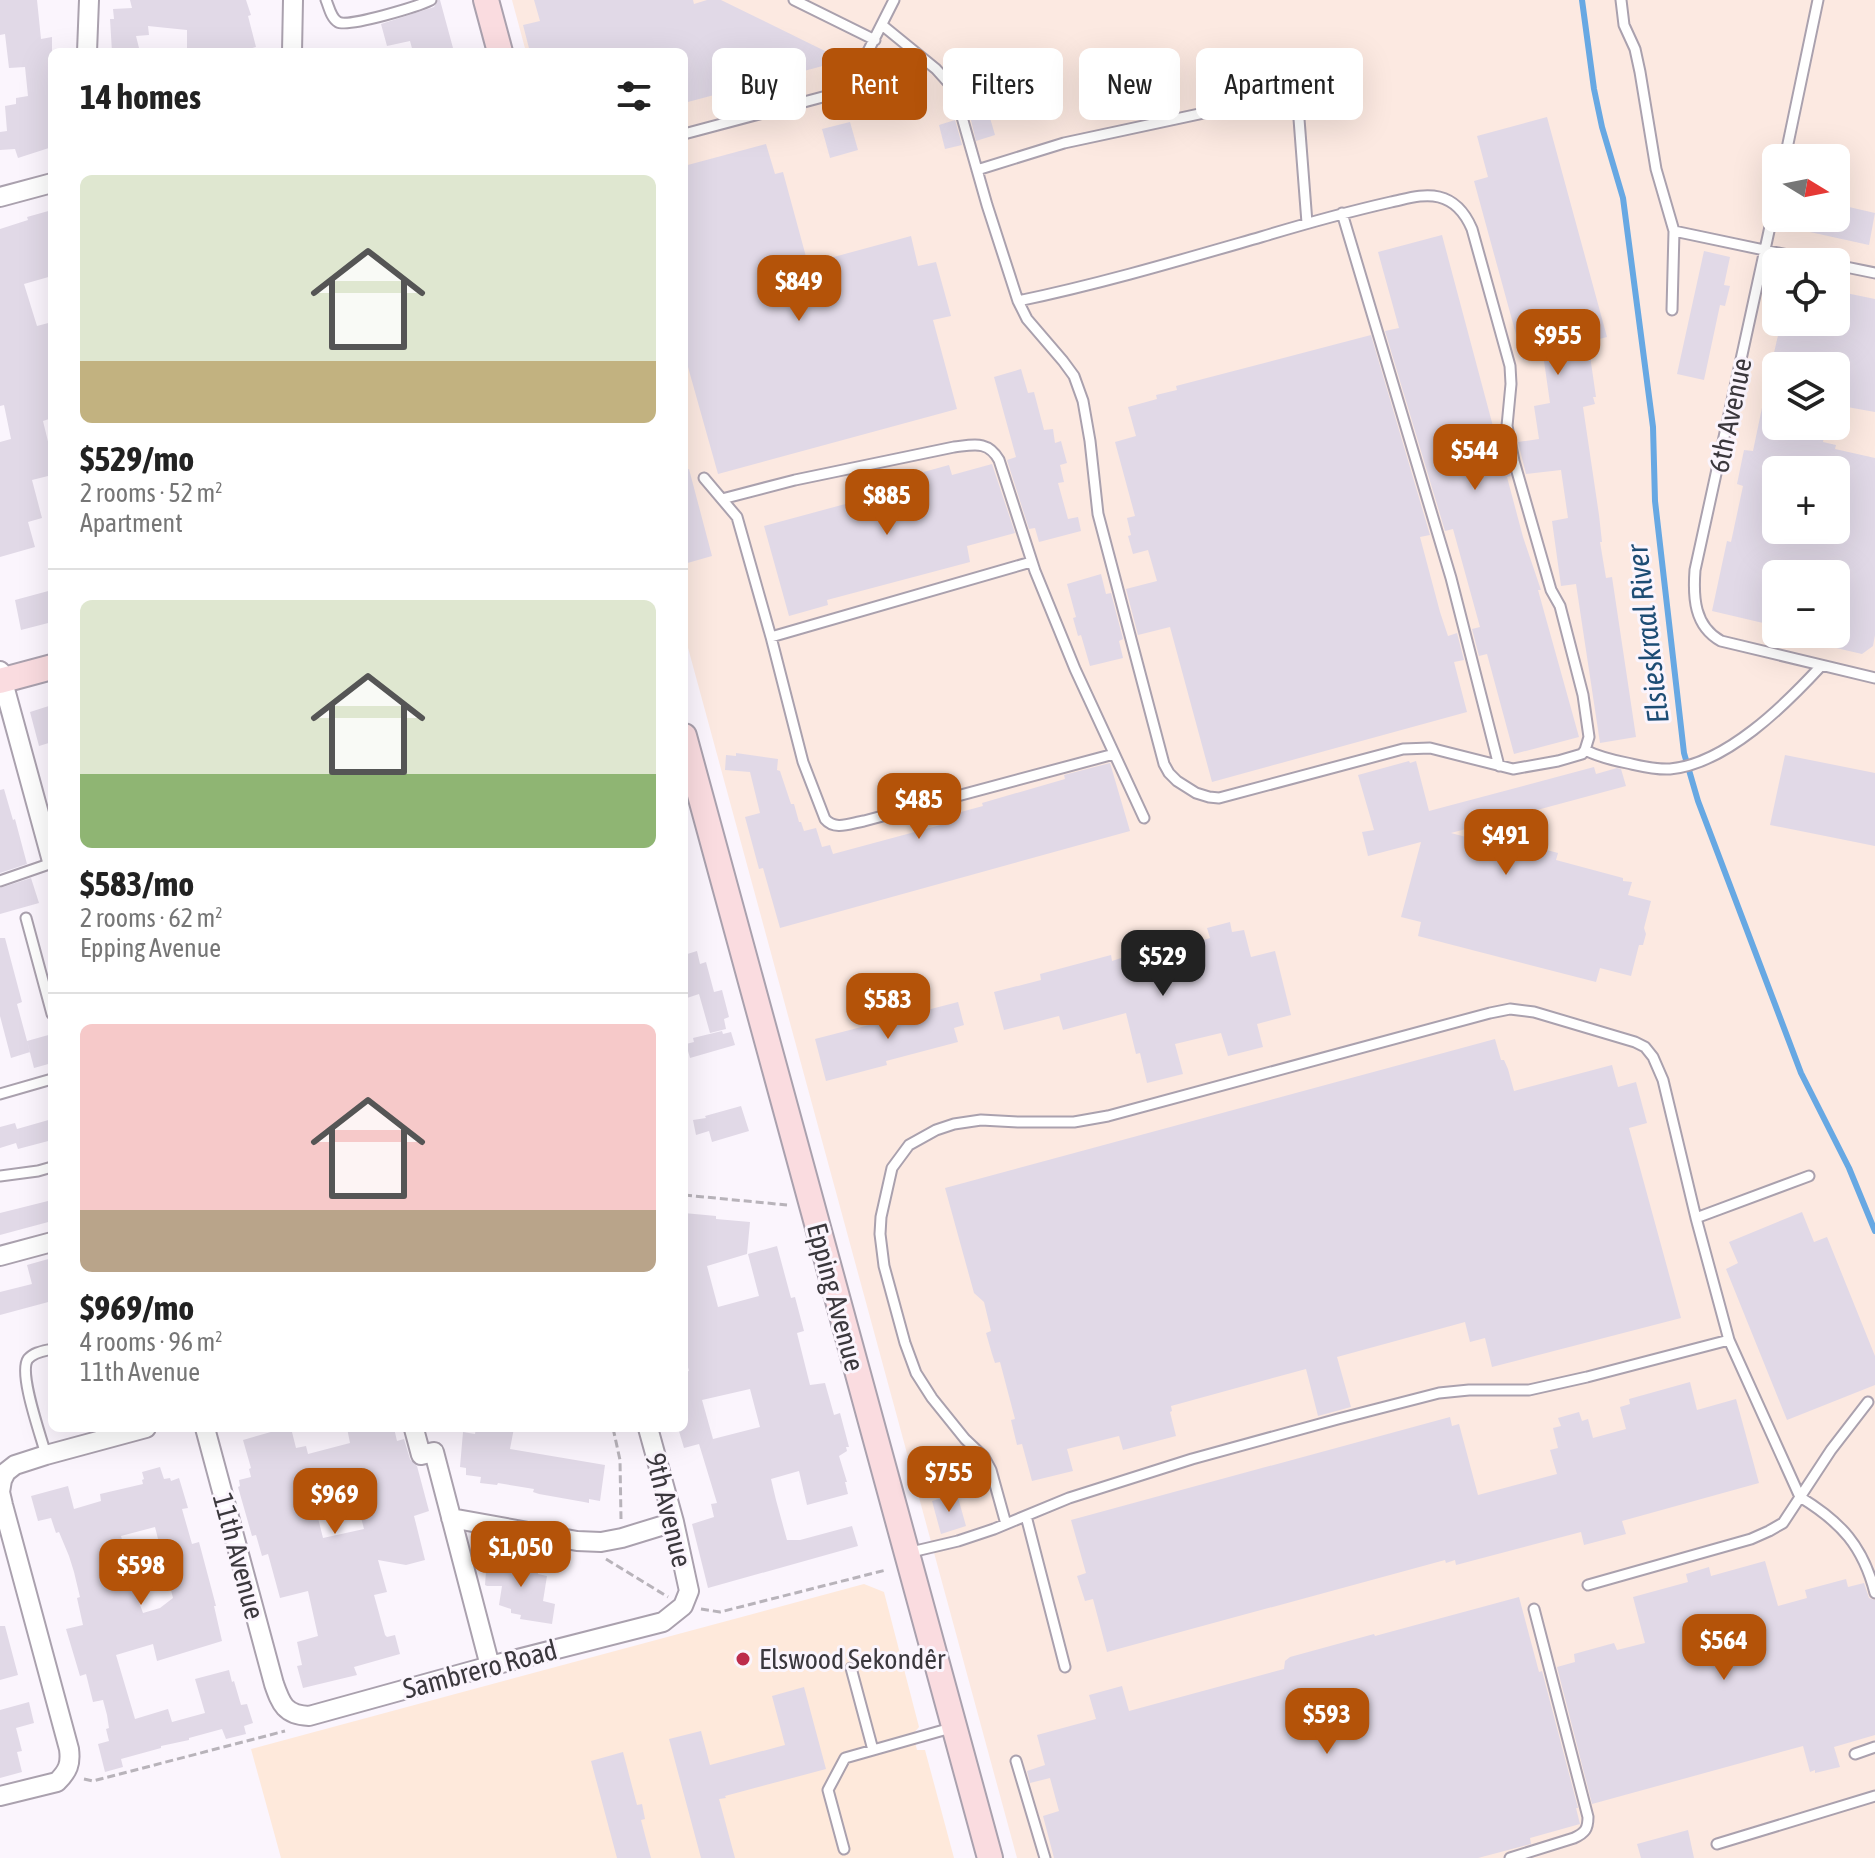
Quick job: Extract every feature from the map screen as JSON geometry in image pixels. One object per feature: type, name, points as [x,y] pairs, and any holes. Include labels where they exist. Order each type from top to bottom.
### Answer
[{"type":"street","points":[[87,48],[89,0]]},
{"type":"street","points":[[292,48],[293,0]]},
{"type":"street","points":[[486,0],[499,48]]},
{"type":"street","points":[[0,197],[48,184]]},
{"type":"street","points":[[48,668],[1,678],[48,848]]},
{"type":"street","name":"Epping Avenue","points":[[688,751],[990,1858]]},
{"type":"street","points":[[0,1256],[48,1243]]},
{"type":"street","points":[[0,1796],[57,1782],[67,1768],[69,1749],[0,1492],[2,1480],[15,1465],[131,1432]]},
{"type":"street","name":"11th Avenue","points":[[206,1432],[274,1684],[281,1704],[300,1715]]},
{"type":"street","points":[[415,1432],[421,1455],[434,1452],[490,1666]]},
{"type":"street","name":"9th Avenue","points":[[649,1432],[674,1522],[686,1598]]},
{"type":"street","points":[[451,1518],[577,1541],[601,1542],[674,1522]]},
{"type":"street","name":"Sambrero Road","points":[[300,1715],[309,1716],[663,1622],[686,1598]]},
{"type":"lane","points":[[326,0],[331,16],[337,22],[347,24],[431,0]]},
{"type":"lane","points":[[794,0],[875,40]]},
{"type":"lane","points":[[688,133],[834,94],[849,84],[857,73],[894,0]]},
{"type":"lane","points":[[1621,0],[1624,25],[1635,49],[1640,72],[1656,169],[1674,231],[1672,310]]},
{"type":"lane","points":[[1788,144],[1818,0]]},
{"type":"lane","points":[[882,25],[936,69],[954,89],[1018,301],[1027,319],[1074,376],[1083,401],[1090,441],[1098,514],[1153,727],[1169,773],[1196,793],[1219,798],[1403,749],[1430,748],[1507,768],[1522,768],[1582,754],[1589,737],[1583,695],[1560,606],[1547,577],[1512,453],[1507,426],[1511,384],[1509,361],[1472,229],[1466,215],[1449,201],[1438,196],[1420,196],[1342,213],[1057,293],[1018,301]]},
{"type":"lane","points":[[977,170],[1064,143],[1297,93],[1307,223]]},
{"type":"lane","points":[[1342,213],[1451,578],[1499,766]]},
{"type":"lane","points":[[1674,231],[1762,249]]},
{"type":"lane","name":"6th Avenue","points":[[1762,264],[1695,570],[1693,593],[1701,622],[1721,641],[1821,666]]},
{"type":"lane","points":[[1850,268],[1875,273]]},
{"type":"lane","points":[[722,499],[795,480],[954,447],[975,444],[994,451],[1031,562],[1075,669],[1144,818]]},
{"type":"lane","points":[[704,478],[737,517],[803,762],[825,819],[830,824],[836,826],[864,821],[1114,754]]},
{"type":"lane","points":[[771,637],[1031,562]]},
{"type":"lane","points":[[1585,750],[1598,757],[1672,769],[1700,761],[1745,737],[1788,701],[1821,666],[1875,678]]},
{"type":"lane","points":[[0,881],[48,863]]},
{"type":"lane","points":[[26,918],[47,974]]},
{"type":"lane","points":[[1006,1524],[991,1470],[984,1457],[965,1439],[916,1373],[884,1266],[881,1217],[892,1168],[909,1145],[936,1130],[981,1120],[1074,1122],[1108,1116],[1510,1009],[1534,1012],[1635,1042],[1645,1047],[1653,1057],[1663,1080],[1729,1340],[1800,1497],[1824,1512],[1853,1542],[1875,1593]]},
{"type":"lane","points":[[0,1094],[48,1080]]},
{"type":"lane","points":[[0,1176],[48,1168]]},
{"type":"lane","points":[[1696,1218],[1809,1176]]},
{"type":"lane","points":[[907,1553],[958,1541],[1069,1498],[1192,1459],[1439,1393],[1529,1390],[1729,1340]]},
{"type":"lane","points":[[46,1455],[28,1391],[25,1366],[34,1353],[48,1350]]},
{"type":"lane","points":[[1588,1585],[1760,1535],[1783,1523],[1831,1450],[1868,1402]]},
{"type":"lane","points":[[1026,1516],[1065,1667]]},
{"type":"lane","points":[[1510,1858],[1574,1838],[1583,1834],[1588,1826],[1534,1609]]},
{"type":"lane","points":[[851,1668],[873,1750]]},
{"type":"lane","points":[[844,1849],[828,1790],[845,1758],[954,1727]]},
{"type":"lane","points":[[1855,1754],[1875,1747]]},
{"type":"lane","points":[[1016,1761],[1045,1858]]},
{"type":"lane","points":[[1717,1844],[1875,1796]]},
{"type":"path","points":[[688,1195],[787,1205]]},
{"type":"path","points":[[614,1432],[620,1460],[622,1538]]},
{"type":"path","points":[[601,1542],[602,1557],[720,1612],[886,1570]]},
{"type":"path","points":[[67,1768],[93,1781],[286,1731],[300,1715]]},
{"type":"shaded area","points":[[512,0],[1875,0],[1875,1858],[1017,1858],[688,648],[688,48],[525,48]]},
{"type":"shaded area","name":"Elswood Sekondêr","points":[[864,1584],[884,1592],[919,1727],[913,1734],[917,1750],[925,1750],[954,1858],[281,1858],[251,1749]]},
{"type":"building","points":[[0,0],[37,0],[41,39],[52,37],[52,48],[48,48],[48,148],[18,158],[15,149],[0,150],[0,132],[7,131],[5,106],[16,104],[16,98],[28,96],[25,67],[9,68],[5,34],[0,35]]},
{"type":"building","points":[[130,0],[246,0],[256,47],[187,48],[187,30],[148,26],[149,35],[136,36],[139,48],[112,48],[110,19],[114,19],[113,9],[132,8]]},
{"type":"building","points":[[440,0],[453,48],[412,48],[410,41],[387,46],[381,24],[434,7]]},
{"type":"building","points":[[534,0],[693,0],[694,4],[721,0],[822,50],[822,66],[806,70],[806,48],[712,48],[712,96],[688,102],[688,48],[529,48],[523,25],[540,21]]},
{"type":"building","points":[[1547,117],[1607,337],[1588,342],[1596,397],[1593,397],[1595,404],[1583,407],[1600,542],[1606,578],[1612,577],[1636,737],[1600,743],[1576,584],[1561,586],[1552,521],[1568,518],[1561,470],[1526,474],[1518,442],[1539,439],[1534,406],[1550,403],[1543,354],[1523,360],[1474,181],[1488,177],[1477,136]]},
{"type":"building","points":[[955,120],[962,145],[945,149],[939,125]]},
{"type":"building","points":[[971,120],[991,120],[995,135],[976,141]]},
{"type":"building","points":[[850,122],[858,150],[830,158],[822,129]]},
{"type":"building","points":[[766,144],[775,174],[783,172],[808,264],[911,236],[918,266],[936,262],[951,316],[933,320],[957,409],[718,474],[688,367],[688,165]]},
{"type":"building","points":[[1850,207],[1875,213],[1869,245],[1810,232],[1850,232]]},
{"type":"building","points":[[48,211],[48,277],[24,284],[37,326],[48,323],[48,419],[43,421],[48,442],[48,476],[32,480],[42,518],[28,522],[35,547],[0,557],[0,442],[11,439],[4,405],[0,406],[0,229],[28,220],[27,217]]},
{"type":"building","points":[[1442,235],[1498,445],[1503,444],[1511,476],[1507,477],[1541,590],[1538,590],[1579,737],[1514,754],[1487,654],[1479,656],[1472,629],[1480,627],[1453,529],[1445,531],[1385,331],[1399,328],[1378,252]]},
{"type":"building","points":[[1704,251],[1730,257],[1724,285],[1730,286],[1725,306],[1720,305],[1704,380],[1677,374]]},
{"type":"building","points":[[1850,294],[1875,299],[1875,412],[1850,408],[1850,352],[1774,352],[1778,336],[1850,336]]},
{"type":"building","points":[[1371,335],[1430,535],[1420,537],[1440,612],[1448,636],[1457,633],[1464,660],[1454,662],[1467,712],[1212,782],[1170,627],[1138,635],[1126,589],[1157,581],[1148,550],[1133,554],[1127,518],[1135,516],[1115,442],[1136,436],[1128,407],[1157,399],[1156,395],[1177,390],[1176,386]]},
{"type":"building","points":[[1021,369],[1028,393],[1034,392],[1044,430],[1053,429],[1055,443],[1061,441],[1067,463],[1060,465],[1064,482],[1058,483],[1068,519],[1078,517],[1081,531],[1039,542],[1035,528],[1029,529],[1007,460],[1016,457],[994,377]]},
{"type":"building","points":[[1762,408],[1762,440],[1823,440],[1836,445],[1835,449],[1875,458],[1875,635],[1873,646],[1862,654],[1836,648],[1850,648],[1850,560],[1762,560],[1762,623],[1712,611],[1743,486],[1737,484],[1744,450],[1753,451]]},
{"type":"building","points":[[992,464],[1015,533],[967,546],[970,562],[827,600],[828,605],[789,616],[764,526],[923,483],[920,473],[949,465],[952,475]]},
{"type":"building","points":[[688,469],[712,556],[688,563]]},
{"type":"building","points":[[1101,574],[1106,594],[1111,593],[1123,639],[1119,641],[1123,658],[1090,666],[1081,635],[1078,636],[1067,584]]},
{"type":"building","points":[[48,591],[48,623],[21,630],[15,600]]},
{"type":"building","points":[[48,706],[48,743],[39,746],[30,712]]},
{"type":"building","points":[[736,753],[778,759],[777,770],[804,831],[816,828],[822,847],[830,845],[833,854],[948,823],[946,816],[1065,779],[1064,775],[1110,763],[1130,831],[780,928],[745,817],[760,813],[750,772],[725,770],[726,755],[736,756]]},
{"type":"building","points":[[1785,755],[1875,773],[1875,846],[1770,825]]},
{"type":"building","points":[[1416,761],[1429,811],[1594,767],[1596,774],[1621,769],[1626,786],[1451,833],[1541,857],[1543,849],[1558,853],[1556,860],[1632,882],[1628,895],[1651,901],[1644,928],[1646,934],[1643,945],[1639,945],[1631,976],[1600,968],[1596,982],[1418,936],[1421,922],[1401,917],[1421,842],[1368,856],[1362,832],[1374,830],[1358,775]]},
{"type":"building","points":[[4,789],[27,864],[0,873],[0,790]]},
{"type":"building","points":[[31,878],[39,903],[0,914],[0,888]]},
{"type":"building","points":[[1230,922],[1232,932],[1244,930],[1251,957],[1275,951],[1291,1015],[1257,1024],[1263,1047],[1228,1056],[1221,1033],[1175,1044],[1183,1074],[1147,1083],[1126,1013],[1063,1030],[1059,1016],[1004,1030],[994,992],[1041,980],[1040,974],[1111,955],[1112,961],[1127,956],[1129,966],[1202,948],[1200,941],[1210,938],[1207,928]]},
{"type":"building","points":[[0,938],[5,938],[22,1002],[17,1004],[30,1052],[11,1058],[0,1016]]},
{"type":"building","points":[[697,951],[700,964],[706,962],[714,992],[722,990],[729,1017],[724,1019],[726,1029],[710,1033],[699,994],[688,998],[688,954]]},
{"type":"building","points":[[958,1002],[964,1025],[954,1028],[958,1042],[826,1081],[815,1039]]},
{"type":"building","points":[[731,1032],[735,1045],[690,1058],[688,1044],[694,1042],[693,1038]]},
{"type":"building","points":[[48,1035],[48,1064],[34,1068],[27,1041]]},
{"type":"building","points":[[1495,1039],[1514,1091],[1612,1065],[1618,1087],[1636,1082],[1647,1123],[1629,1128],[1681,1318],[1492,1367],[1485,1338],[1470,1342],[1465,1322],[1337,1357],[1351,1407],[1318,1416],[1306,1369],[1171,1406],[1176,1436],[1123,1450],[1119,1436],[1067,1449],[1073,1471],[1032,1481],[1022,1444],[1017,1445],[1011,1420],[1015,1419],[1000,1362],[995,1363],[986,1333],[991,1331],[984,1302],[974,1293],[945,1188]]},
{"type":"building","points":[[741,1106],[749,1131],[712,1142],[709,1131],[696,1135],[693,1120]]},
{"type":"building","points":[[48,1120],[48,1141],[18,1149],[16,1143],[0,1148],[0,1127],[15,1123],[17,1129]]},
{"type":"building","points":[[48,1201],[48,1222],[0,1235],[0,1213]]},
{"type":"building","points":[[1802,1212],[1814,1242],[1827,1237],[1875,1356],[1875,1385],[1787,1420],[1726,1269],[1738,1263],[1729,1242]]},
{"type":"building","points":[[688,1213],[750,1222],[747,1254],[707,1266],[718,1307],[759,1296],[748,1254],[777,1246],[804,1331],[797,1333],[810,1385],[825,1383],[834,1415],[840,1413],[849,1447],[839,1456],[848,1494],[807,1505],[799,1471],[771,1479],[787,1540],[800,1540],[852,1526],[858,1546],[708,1588],[692,1524],[714,1517],[711,1504],[717,1503],[699,1444],[684,1448],[679,1432],[688,1432]],"holes":[[[750,1389],[760,1427],[713,1439],[702,1400]]]},
{"type":"building","points":[[48,1259],[48,1302],[0,1315],[0,1292],[32,1284],[27,1265]]},
{"type":"building","points":[[1690,1382],[1697,1410],[1736,1399],[1759,1483],[1622,1521],[1626,1534],[1584,1545],[1581,1532],[1456,1565],[1455,1560],[1446,1563],[1445,1560],[1107,1652],[1093,1599],[1085,1601],[1077,1576],[1086,1573],[1071,1520],[1450,1417],[1452,1426],[1459,1424],[1478,1495],[1557,1474],[1550,1450],[1558,1448],[1553,1428],[1561,1426],[1558,1418],[1579,1412],[1582,1421],[1588,1419],[1593,1438],[1626,1429],[1620,1407],[1630,1404],[1629,1399]]},
{"type":"building","points":[[271,1432],[292,1432],[296,1448],[306,1446],[308,1454],[350,1443],[348,1432],[395,1432],[397,1441],[404,1439],[410,1459],[417,1466],[429,1511],[414,1516],[425,1560],[406,1565],[378,1560],[387,1592],[374,1595],[385,1635],[395,1635],[400,1654],[354,1667],[357,1675],[303,1688],[297,1666],[302,1665],[297,1642],[318,1636],[308,1591],[280,1598],[268,1554],[262,1556],[256,1535],[252,1536],[238,1487],[239,1480],[251,1477],[243,1440]],"holes":[[[356,1498],[364,1529],[323,1538],[316,1510]]]},
{"type":"building","points":[[463,1432],[513,1432],[510,1449],[605,1465],[600,1501],[589,1499],[589,1503],[539,1494],[533,1492],[534,1489],[480,1483],[481,1477],[466,1475],[466,1468],[460,1467]]},
{"type":"building","points":[[160,1467],[164,1479],[170,1478],[171,1481],[179,1478],[188,1508],[182,1509],[192,1544],[199,1542],[222,1641],[157,1661],[153,1644],[116,1655],[135,1719],[168,1709],[172,1722],[205,1713],[195,1679],[229,1670],[241,1705],[247,1704],[253,1723],[244,1726],[246,1734],[226,1739],[222,1729],[121,1759],[123,1767],[105,1772],[98,1744],[109,1741],[103,1700],[93,1702],[86,1674],[80,1676],[66,1629],[83,1625],[74,1572],[59,1532],[56,1533],[51,1518],[38,1521],[31,1496],[68,1486],[74,1509],[101,1501],[100,1494],[143,1484],[142,1472]],"holes":[[[155,1527],[173,1598],[160,1608],[143,1613],[121,1551],[125,1550],[121,1536]]]},
{"type":"building","points":[[957,1494],[966,1526],[941,1534],[932,1501]]},
{"type":"building","points":[[487,1558],[534,1563],[533,1570],[547,1576],[543,1601],[555,1604],[552,1624],[520,1619],[521,1615],[499,1605],[502,1586],[485,1585]]},
{"type":"building","points":[[1765,1561],[1778,1606],[1807,1598],[1805,1590],[1846,1579],[1848,1587],[1864,1583],[1869,1598],[1875,1600],[1875,1735],[1834,1747],[1840,1767],[1810,1772],[1803,1746],[1592,1804],[1557,1667],[1575,1662],[1574,1654],[1614,1643],[1617,1650],[1645,1643],[1633,1597],[1688,1582],[1686,1574],[1709,1567],[1711,1576]]},
{"type":"building","points":[[1519,1597],[1539,1672],[1542,1671],[1580,1824],[1530,1838],[1531,1844],[1478,1858],[1054,1858],[1043,1816],[1059,1811],[1050,1778],[1030,1783],[1027,1771],[1045,1765],[1037,1735],[1096,1719],[1089,1695],[1122,1686],[1129,1711],[1284,1669],[1285,1661],[1290,1657]]},
{"type":"building","points":[[0,1626],[5,1626],[18,1675],[0,1680]]},
{"type":"building","points":[[804,1687],[826,1769],[719,1799],[735,1858],[701,1858],[669,1739],[701,1731],[710,1765],[785,1745],[772,1696]]},
{"type":"building","points":[[29,1702],[34,1723],[16,1728],[22,1751],[17,1752],[22,1772],[0,1778],[0,1710]]},
{"type":"building","points":[[623,1752],[637,1805],[642,1804],[645,1819],[641,1820],[651,1858],[617,1858],[591,1761]]},
{"type":"building","points":[[1688,1830],[1694,1858],[1641,1858],[1637,1844]]},
{"type":"waterway","name":"Elsieskraal River","points":[[1582,0],[1594,89],[1623,198],[1653,427],[1655,501],[1684,753],[1698,801],[1801,1073],[1849,1168],[1875,1231]]},
{"type":"place","name":"Elswood Sekondêr","points":[[743,1659]]}]
